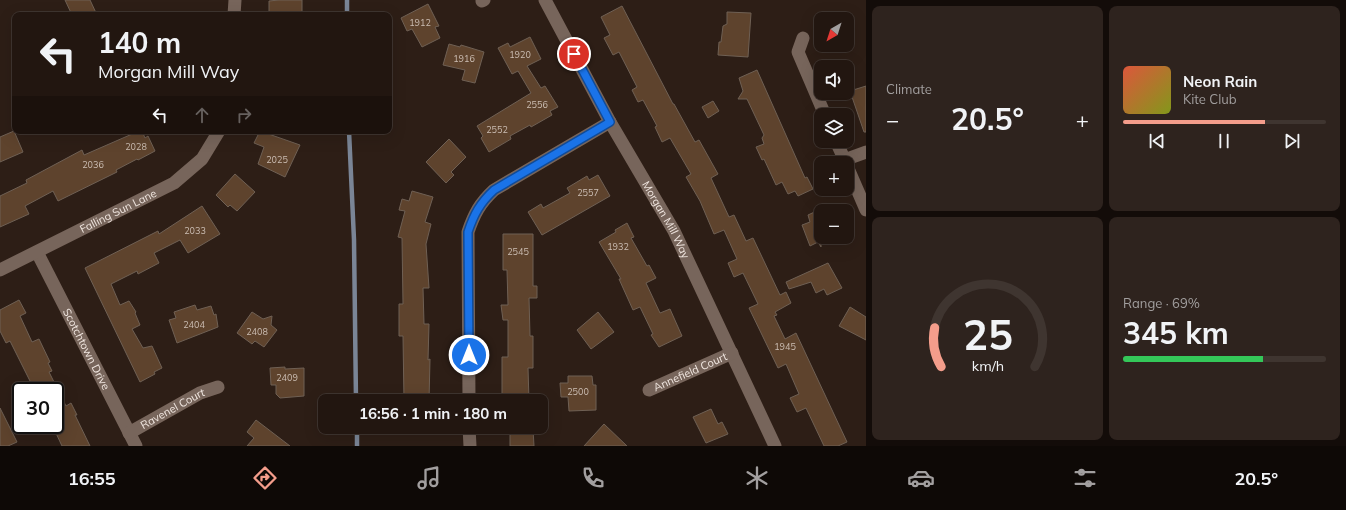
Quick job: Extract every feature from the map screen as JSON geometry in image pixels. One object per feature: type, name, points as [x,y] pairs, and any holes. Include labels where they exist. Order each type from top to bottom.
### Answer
[{"type":"street","points":[[234,12],[235,0]]},
{"type":"street","name":"Morgan Mill Way","points":[[545,0],[610,122],[674,231],[775,446]]},
{"type":"street","points":[[803,38],[798,52],[822,108]]},
{"type":"street","points":[[469,394],[468,232],[474,213],[482,200],[494,190],[610,122]]},
{"type":"street","name":"Falling Sun Lane","points":[[0,270],[174,183],[202,159],[217,134]]},
{"type":"street","points":[[854,159],[866,152]]},
{"type":"street","points":[[854,182],[866,210]]},
{"type":"street","name":"Scotchtown Drive","points":[[37,252],[136,446]]},
{"type":"street","name":"Annefield Court","points":[[649,390],[732,353]]},
{"type":"street","name":"Ravenel Court","points":[[129,433],[200,393],[218,386]]},
{"type":"street","points":[[469,434],[470,446]]},
{"type":"building","points":[[65,0],[90,0],[96,12],[71,12]]},
{"type":"building","points":[[302,0],[302,12],[269,12],[269,1]]},
{"type":"building","points":[[428,4],[439,26],[435,27],[440,38],[422,47],[412,29],[407,31],[401,18]]},
{"type":"building","points":[[622,6],[673,104],[695,142],[699,140],[718,174],[711,178],[729,217],[734,215],[746,241],[753,238],[780,295],[786,292],[791,303],[775,312],[777,315],[774,316],[785,339],[796,333],[847,442],[838,446],[824,446],[806,408],[797,412],[790,398],[799,394],[786,364],[778,368],[749,308],[758,304],[743,273],[734,277],[728,263],[737,259],[724,230],[714,234],[700,201],[686,177],[691,174],[670,138],[662,142],[655,127],[657,126],[643,100],[638,102],[632,90],[637,87],[619,52],[613,55],[604,38],[610,35],[601,17]]},
{"type":"building","points":[[727,12],[751,13],[748,57],[718,55],[719,42],[721,42],[723,26],[727,24]]},
{"type":"building","points":[[530,37],[541,59],[527,66],[541,88],[545,86],[558,107],[550,111],[552,115],[531,127],[530,125],[510,136],[511,139],[489,152],[481,138],[483,136],[477,126],[531,93],[518,71],[512,74],[498,48],[508,43],[510,47]]},
{"type":"building","points":[[449,44],[460,47],[461,45],[484,52],[475,83],[462,80],[465,70],[443,65]]},
{"type":"building","points":[[757,70],[805,178],[807,177],[813,189],[798,196],[795,191],[788,194],[782,182],[776,185],[764,159],[762,160],[756,147],[764,144],[762,138],[764,135],[747,99],[738,99],[743,91],[739,78]]},
{"type":"building","points":[[866,86],[866,132],[864,132],[853,100],[854,90]]},
{"type":"building","points":[[713,101],[719,111],[708,118],[702,107]]},
{"type":"building","points":[[12,132],[12,134],[15,134],[23,152],[0,162],[0,137]]},
{"type":"building","points":[[132,134],[143,134],[145,138],[148,136],[155,151],[116,170],[117,172],[58,201],[53,191],[25,206],[29,214],[0,227],[0,196],[27,183],[26,180],[82,150],[84,155]]},
{"type":"building","points":[[258,134],[269,134],[300,145],[285,177],[258,164],[264,147],[254,143]]},
{"type":"building","points":[[449,139],[466,157],[451,172],[454,175],[446,183],[426,162]]},
{"type":"building","points":[[235,174],[255,192],[237,211],[230,205],[228,207],[216,195]]},
{"type":"building","points":[[598,175],[610,196],[542,235],[528,212],[541,204],[543,208],[570,193],[567,188],[587,176],[589,180]]},
{"type":"building","points":[[412,191],[433,197],[425,222],[431,224],[426,244],[429,288],[423,288],[424,324],[429,324],[429,394],[404,394],[403,336],[399,336],[399,304],[403,304],[402,238],[398,237],[405,211],[399,210],[402,199],[409,201]]},
{"type":"building","points":[[202,206],[220,234],[188,253],[180,240],[154,253],[159,263],[138,274],[137,271],[111,284],[120,305],[129,301],[136,312],[135,313],[140,325],[132,329],[143,348],[152,346],[162,368],[154,372],[155,374],[140,382],[85,268],[158,231],[159,234]]},
{"type":"building","points":[[814,212],[814,244],[810,246],[802,225],[810,222],[808,215]]},
{"type":"building","points":[[627,223],[634,237],[631,238],[647,266],[649,265],[656,278],[646,283],[660,313],[670,309],[682,336],[659,347],[651,335],[653,334],[640,307],[633,310],[619,279],[621,279],[599,242],[616,232],[615,230]]},
{"type":"building","points":[[503,234],[533,234],[533,286],[537,286],[537,298],[529,298],[530,336],[533,336],[533,368],[528,368],[529,394],[502,394],[502,357],[508,357],[508,320],[503,320],[501,305],[508,305],[507,270],[503,270]]},
{"type":"building","points":[[828,263],[842,288],[827,295],[824,289],[816,293],[811,282],[789,289],[786,282]]},
{"type":"building","points":[[19,300],[26,313],[20,316],[32,342],[39,339],[50,362],[48,363],[52,371],[49,372],[54,382],[30,382],[10,341],[6,343],[0,331],[0,310]]},
{"type":"building","points":[[195,305],[197,310],[211,306],[214,315],[216,314],[218,327],[177,343],[169,320],[176,318],[174,312]]},
{"type":"building","points":[[850,307],[866,317],[866,340],[839,326]]},
{"type":"building","points":[[252,312],[263,319],[272,316],[271,325],[277,330],[264,347],[255,341],[252,344],[237,333]]},
{"type":"building","points":[[598,312],[614,332],[591,349],[577,330]]},
{"type":"building","points":[[285,367],[285,369],[304,368],[304,396],[280,398],[276,394],[276,385],[271,385],[270,368]]},
{"type":"building","points":[[568,376],[592,376],[593,385],[596,385],[596,410],[569,411],[568,397],[561,397],[560,383],[568,383]]},
{"type":"building","points":[[64,402],[66,406],[71,403],[90,446],[62,446],[56,434],[64,434]]},
{"type":"building","points":[[0,408],[17,442],[8,446],[0,446]]},
{"type":"building","points":[[711,409],[718,424],[722,422],[728,434],[706,443],[693,417]]},
{"type":"building","points":[[256,420],[290,446],[247,446],[254,438],[247,432]]},
{"type":"building","points":[[604,424],[627,446],[584,446]]},
{"type":"building","points":[[510,434],[533,434],[534,446],[510,446]]},
{"type":"waterway","points":[[347,0],[347,12]]},
{"type":"waterway","points":[[349,134],[354,240],[356,394]]},
{"type":"waterway","points":[[357,434],[357,446]]},
{"type":"route","points":[[469,355],[468,232],[474,213],[482,200],[494,190],[610,122],[574,54]]}]
